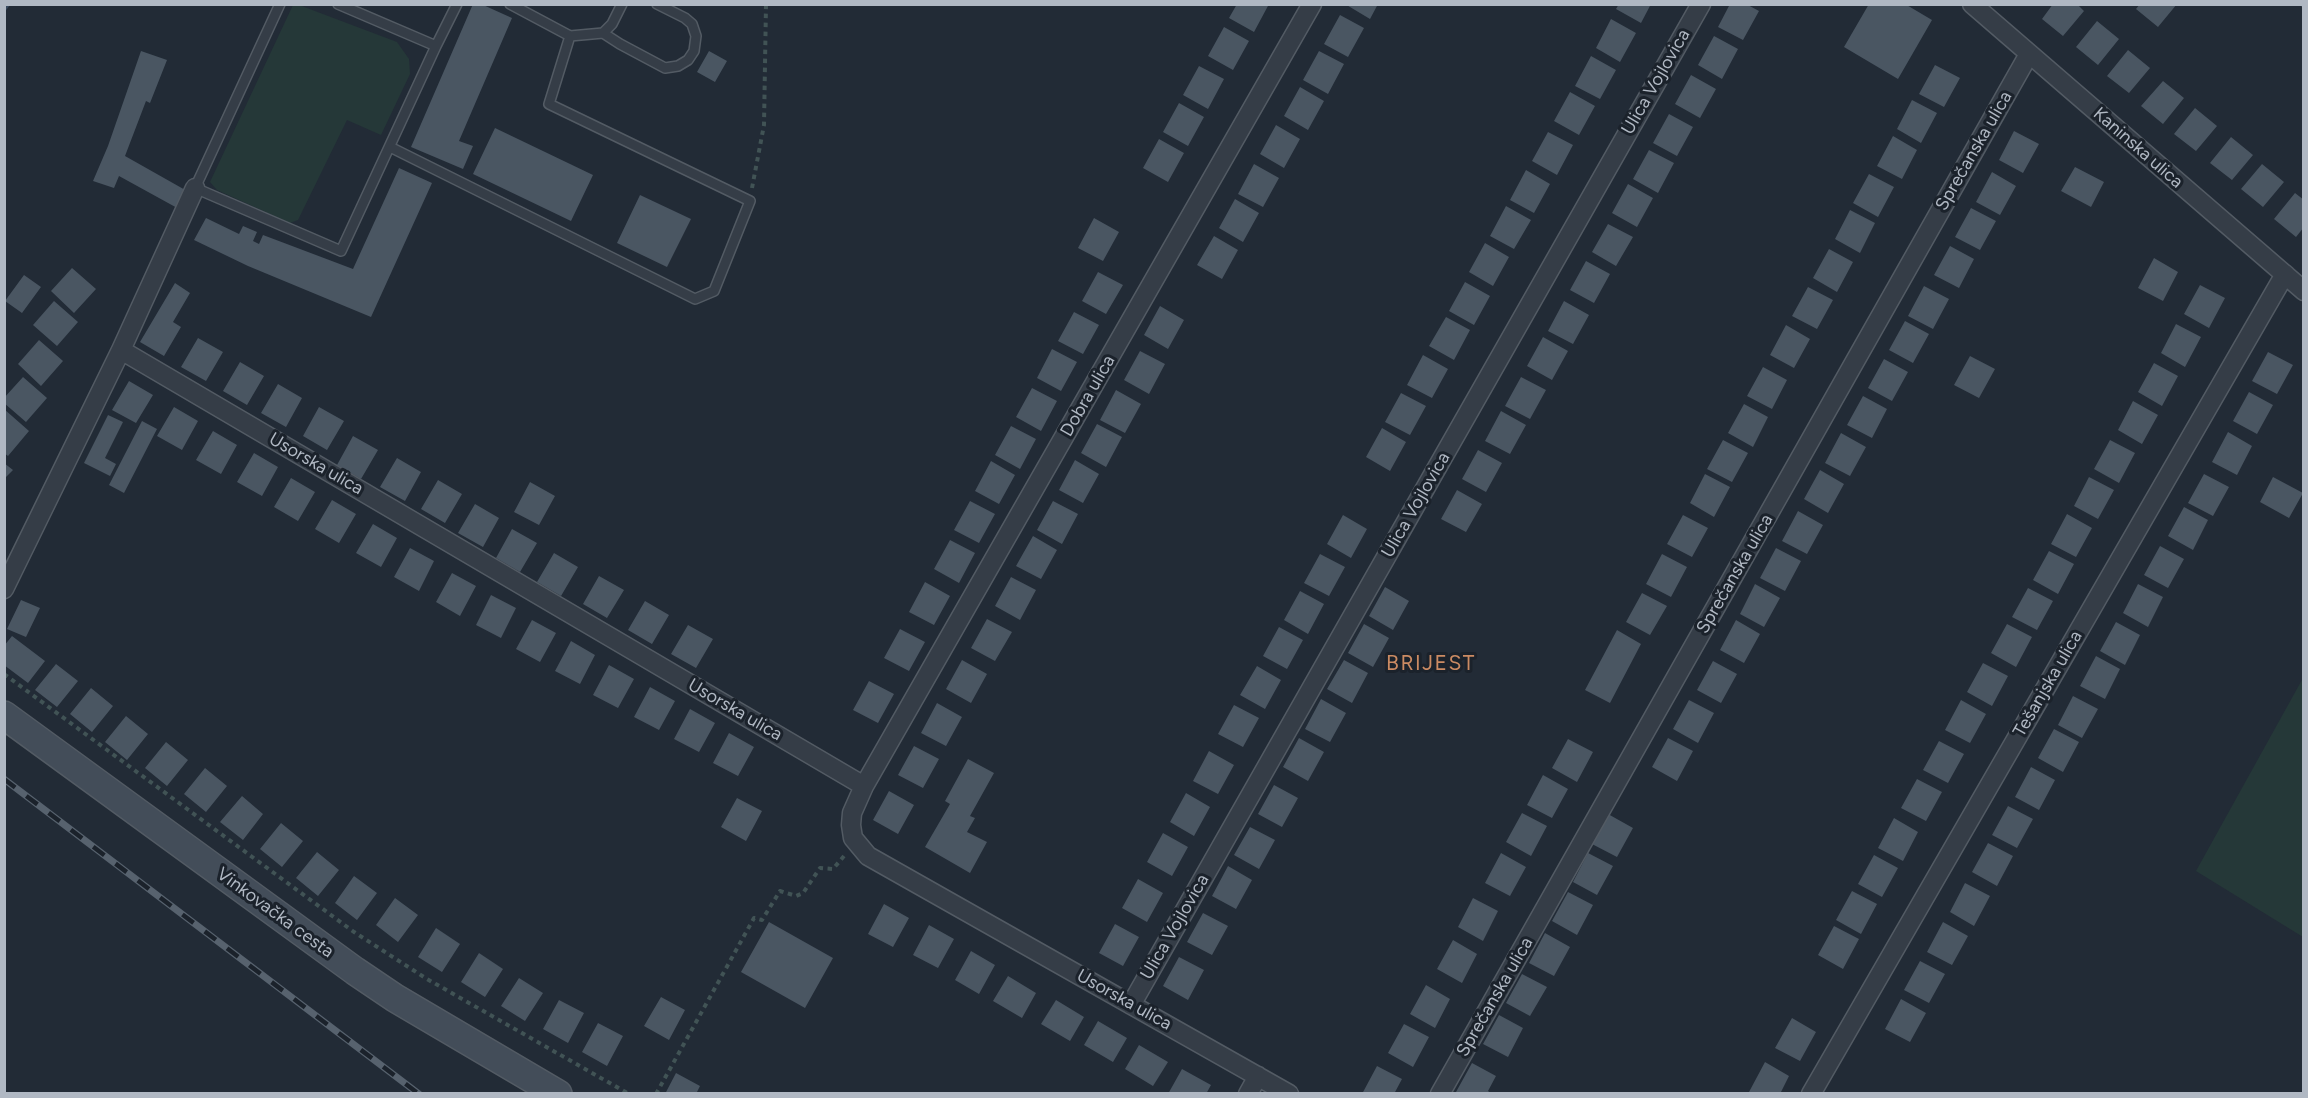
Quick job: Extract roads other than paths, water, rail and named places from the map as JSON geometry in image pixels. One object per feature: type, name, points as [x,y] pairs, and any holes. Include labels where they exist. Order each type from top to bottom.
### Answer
[{"type":"main road","name":"Vinkovačka cesta","points":[[4,715],[355,971],[405,1004],[558,1094]]},
{"type":"street","name":"Dobra ulica","points":[[864,786],[1312,4]]},
{"type":"street","name":"Ulica Vojlovica","points":[[1131,1005],[1701,4]]},
{"type":"street","name":"Kaninska ulica","points":[[1972,4],[2304,291]]},
{"type":"street","name":"Sprečanska ulica","points":[[1440,1094],[2029,54]]},
{"type":"street","points":[[4,589],[121,350],[195,188]]},
{"type":"street","name":"Tešanjska ulica","points":[[1810,1094],[2284,274]]},
{"type":"street","name":"Usorska ulica","points":[[121,350],[864,786],[852,813],[853,838],[858,847],[868,856],[1289,1094]]},
{"type":"street","points":[[1248,1094],[1258,1076]]},
{"type":"lane","points":[[280,4],[195,188],[340,251],[457,4]]},
{"type":"lane","points":[[338,4],[436,46]]},
{"type":"lane","points":[[510,4],[570,36],[603,33],[612,24],[622,4]]},
{"type":"lane","points":[[603,33],[620,45],[665,68],[678,66],[688,60],[694,51],[696,36],[692,24],[657,4]]},
{"type":"lane","points":[[390,147],[695,299],[714,291],[750,201],[549,104],[570,36]]},
{"type":"waterway","points":[[4,8],[7,4]]},
{"type":"railway","points":[[4,779],[419,1094]]},
{"type":"district","name":"BRIJEST","points":[[1431,664]]}]
